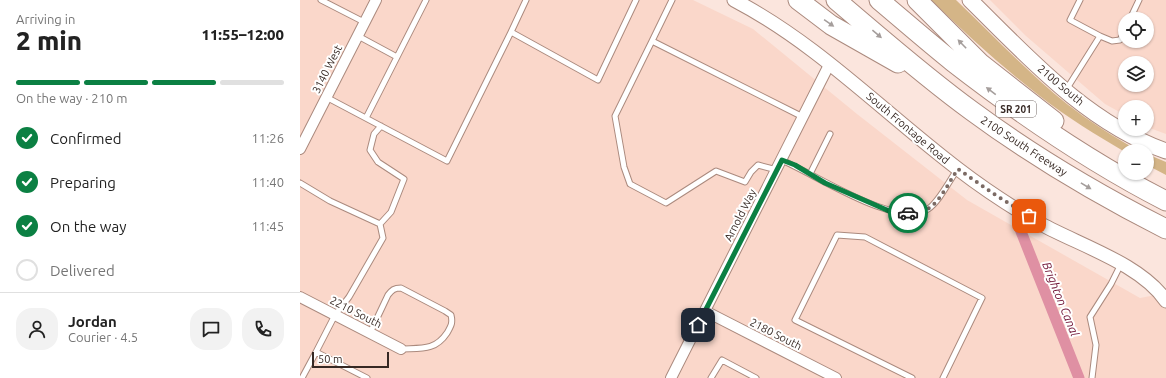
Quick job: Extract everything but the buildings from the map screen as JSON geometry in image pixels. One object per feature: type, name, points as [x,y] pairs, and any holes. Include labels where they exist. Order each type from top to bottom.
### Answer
[{"type":"highway","points":[[798,0],[831,25],[892,59],[971,111]]},
{"type":"highway","name":"2100 South Freeway","points":[[836,0],[971,111],[1053,166],[1122,207],[1166,229]]},
{"type":"highway","name":"SR 201","points":[[879,0],[952,61],[1037,124],[1098,163],[1166,201]]},
{"type":"highway","points":[[917,0],[980,63],[1073,136],[1118,166]]},
{"type":"highway","points":[[1140,180],[1166,196]]},
{"type":"main road","name":"2100 South","points":[[973,1],[1066,91],[1116,127],[1149,145],[1166,151]]},
{"type":"street","name":"3140 West","points":[[300,149],[376,0]]},
{"type":"street","name":"South Frontage Road","points":[[734,0],[795,37],[830,63],[958,169],[1041,224],[1139,274],[1155,288],[1166,301]]},
{"type":"street","name":"Arnold Way","points":[[671,378],[830,63]]},
{"type":"street","name":"2210 South","points":[[300,297],[401,348]]},
{"type":"street","name":"2180 South","points":[[705,312],[836,378]]},
{"type":"lane","points":[[321,0],[364,22]]},
{"type":"lane","points":[[366,118],[426,0]]},
{"type":"lane","points":[[326,97],[447,161],[526,0]]},
{"type":"lane","points":[[510,32],[598,80],[636,0]]},
{"type":"lane","points":[[672,0],[615,116],[624,167],[630,184],[666,203],[716,171],[745,182],[751,172],[758,165],[777,170]]},
{"type":"lane","points":[[1080,0],[1070,20],[1100,36],[1112,41],[1118,40]]},
{"type":"lane","points":[[1133,12],[1139,0]]},
{"type":"lane","points":[[358,36],[397,57]]},
{"type":"lane","points":[[1066,91],[1100,36]]},
{"type":"lane","points":[[652,41],[803,117]]},
{"type":"lane","points":[[380,224],[391,212],[404,179],[378,162],[370,150],[374,134],[381,126]]},
{"type":"lane","points":[[810,174],[830,134]]},
{"type":"lane","points":[[782,160],[795,165],[825,183],[889,211],[907,213],[929,209],[939,198],[958,169]]},
{"type":"lane","points":[[300,183],[330,201],[380,224]]},
{"type":"lane","points":[[302,378],[335,315],[349,297],[383,238],[380,224]]},
{"type":"lane","points":[[912,378],[795,320],[836,236],[865,237],[982,298],[943,378]]},
{"type":"lane","points":[[1092,378],[1096,345],[1090,317],[1111,284],[1121,264]]},
{"type":"lane","points":[[370,333],[388,295],[396,288],[401,288],[452,315],[452,325],[441,341],[435,346],[401,348]]},
{"type":"lane","points":[[316,352],[367,378]]},
{"type":"lane","points":[[711,378],[722,360],[756,378]]},
{"type":"shaded area","points":[[300,0],[693,0],[753,29],[857,114],[967,200],[1140,298],[1166,293],[1166,378],[300,378]]},
{"type":"shaded area","points":[[931,0],[956,0],[1024,67],[1067,104],[1084,117],[1127,144],[1118,144],[1118,148],[1082,126],[1027,86],[971,38]]},
{"type":"shaded area","points":[[990,0],[1166,0],[1166,134],[1154,130],[1154,100],[1118,100],[1118,111],[1105,104],[1026,36]]},
{"type":"shaded area","points":[[1154,157],[1166,162],[1166,175],[1154,169]]},
{"type":"waterway","name":"Brighton Canal","points":[[1020,229],[1079,378]]},
{"type":"way so far","points":[[908,213],[929,209],[939,198],[958,169],[1029,216]]},
{"type":"route","points":[[698,325],[782,160],[795,165],[825,183],[889,211],[908,213]]}]
